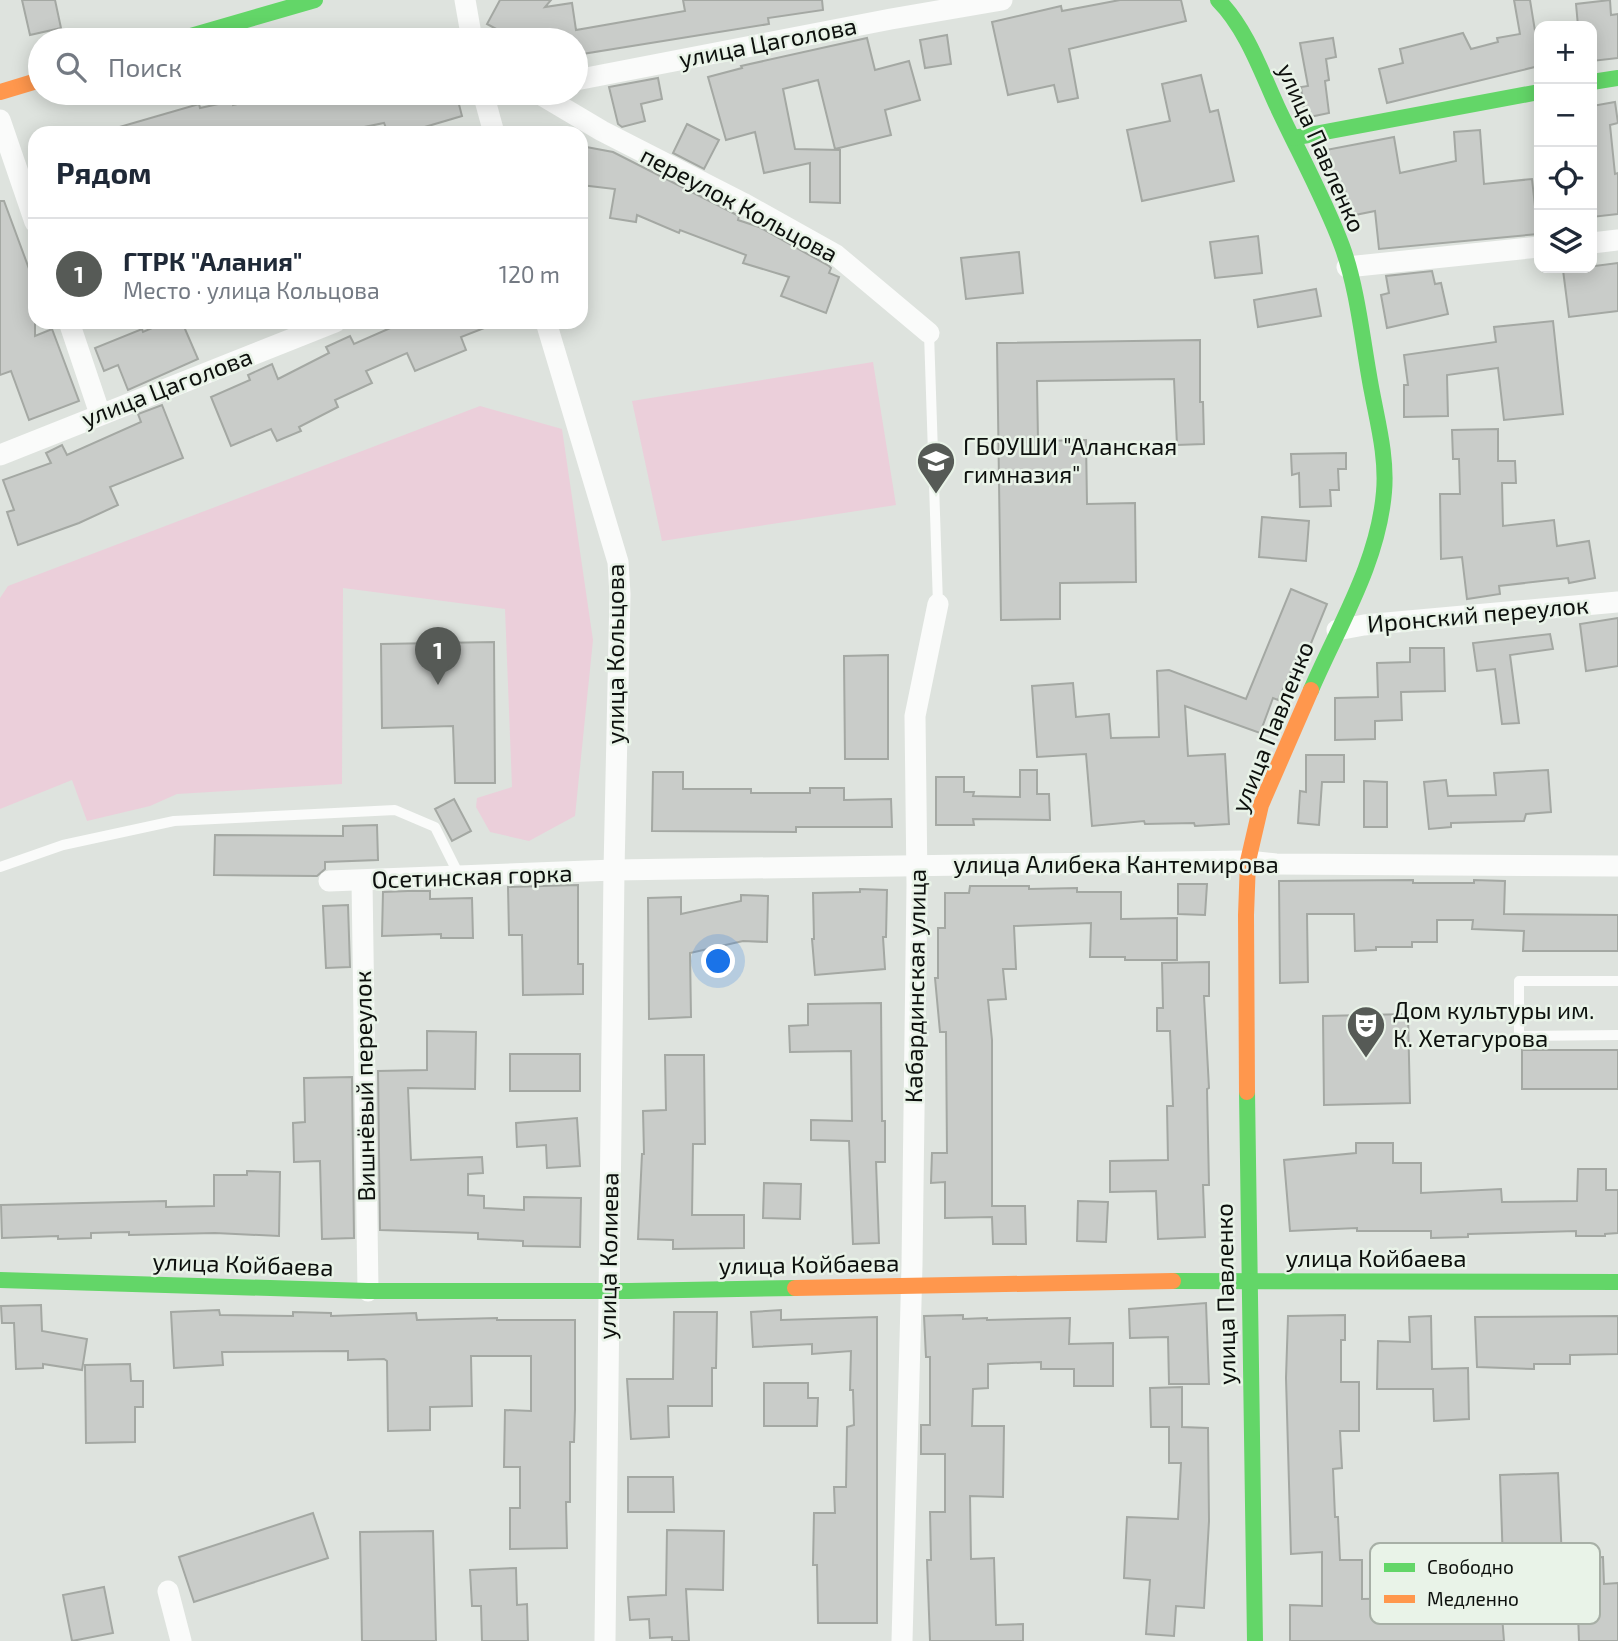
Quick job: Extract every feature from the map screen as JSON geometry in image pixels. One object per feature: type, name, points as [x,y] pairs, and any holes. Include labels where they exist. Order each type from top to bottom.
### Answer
[{"type":"main road","points":[[218,28],[315,0]]},
{"type":"main road","name":"улица Павленко","points":[[1217,0],[1227,9],[1251,50],[1342,247],[1377,412],[1384,490],[1377,535],[1366,572],[1337,630],[1261,805],[1248,861],[1248,1281],[1255,1641]]},
{"type":"main road","points":[[1597,81],[1618,78]]},
{"type":"main road","points":[[0,92],[28,84]]},
{"type":"main road","points":[[1293,138],[1318,131],[1534,93]]},
{"type":"main road","name":"улица Койбаева","points":[[0,1280],[368,1291],[608,1291],[1248,1281],[1618,1282]]},
{"type":"street","points":[[465,0],[470,28]]},
{"type":"street","name":"улица Цаголова","points":[[588,78],[1002,0]]},
{"type":"street","points":[[486,105],[492,126]]},
{"type":"street","name":"переулок Кольцова","points":[[558,105],[836,255],[929,333]]},
{"type":"street","points":[[0,120],[28,202]]},
{"type":"street","points":[[1597,242],[1618,240]]},
{"type":"street","points":[[1347,267],[1534,248]]},
{"type":"street","points":[[71,329],[100,414]]},
{"type":"street","name":"улица Цаголова","points":[[0,455],[317,329]]},
{"type":"street","name":"улица Кольцова","points":[[548,329],[618,562],[620,594],[614,870]]},
{"type":"street","name":"Иронский переулок","points":[[1337,630],[1364,625],[1618,602]]},
{"type":"street","name":"Кабардинская улица","points":[[902,1641],[912,1286],[917,867],[915,716],[938,604]]},
{"type":"street","name":"улица Алибека Кантемирова","points":[[614,870],[1248,861],[1276,864],[1618,866]]},
{"type":"street","name":"Осетинская горка","points":[[329,881],[614,870]]},
{"type":"street","name":"улица Колиева","points":[[605,1641],[614,870]]},
{"type":"street","name":"Вишнёвый переулок","points":[[362,881],[368,1291]]},
{"type":"street","points":[[168,1591],[181,1641]]},
{"type":"lane","name":"Кабардинская улица","points":[[929,333],[938,604]]},
{"type":"lane","points":[[0,867],[63,845],[174,821],[396,810],[435,827],[460,877]]},
{"type":"lane","points":[[1618,981],[1519,981],[1519,1035],[1618,1035]]},
{"type":"shaded area","points":[[873,362],[896,505],[662,541],[632,401]]},
{"type":"shaded area","points":[[480,406],[562,429],[593,640],[575,816],[529,841],[490,832],[476,807],[477,798],[512,787],[505,609],[343,588],[342,784],[177,794],[150,806],[87,821],[72,780],[0,809],[0,598],[8,586]]},
{"type":"building","points":[[22,0],[55,0],[61,28],[28,28]]},
{"type":"building","points":[[500,0],[551,0],[545,7],[572,3],[576,28],[494,28],[487,24]]},
{"type":"building","points":[[683,0],[822,0],[823,10],[768,18],[769,24],[588,53],[587,28],[685,11]]},
{"type":"building","points":[[1120,0],[1181,0],[1186,21],[1069,49],[1078,98],[1058,102],[1054,85],[1008,95],[992,22],[1061,6],[1062,11]]},
{"type":"building","points":[[1514,0],[1530,0],[1534,25],[1534,67],[1387,103],[1379,69],[1403,63],[1400,49],[1463,33],[1471,49],[1498,42],[1497,38],[1520,34]]},
{"type":"building","points":[[1610,0],[1611,15],[1618,14],[1618,58],[1597,60],[1597,21],[1578,21],[1576,4]]},
{"type":"building","points":[[947,35],[951,64],[925,68],[920,40]]},
{"type":"building","points":[[867,38],[875,70],[909,61],[920,100],[885,110],[891,135],[835,149],[818,80],[783,89],[795,149],[840,150],[840,203],[810,202],[810,163],[764,173],[755,132],[726,140],[708,77],[742,68],[741,66]]},
{"type":"building","points":[[1333,38],[1336,57],[1326,59],[1329,80],[1325,81],[1329,113],[1305,118],[1301,87],[1308,86],[1300,43]]},
{"type":"building","points":[[1201,75],[1210,112],[1218,110],[1234,181],[1142,201],[1127,130],[1170,121],[1162,84]]},
{"type":"building","points":[[658,78],[662,99],[641,104],[645,121],[622,127],[618,124],[609,87]]},
{"type":"building","points":[[1615,102],[1618,123],[1610,125],[1615,174],[1618,173],[1618,214],[1597,216],[1597,147],[1597,105]]},
{"type":"building","points":[[196,105],[200,108],[214,105],[459,105],[462,116],[428,126],[385,126],[384,123],[369,126],[123,126]]},
{"type":"building","points":[[687,124],[719,140],[704,169],[673,153]]},
{"type":"building","points":[[1480,130],[1484,184],[1532,179],[1534,234],[1379,249],[1375,211],[1350,216],[1345,190],[1337,192],[1326,150],[1394,137],[1400,173],[1456,161],[1454,132]]},
{"type":"building","points":[[588,147],[613,152],[739,216],[738,220],[759,227],[829,266],[829,273],[839,277],[826,313],[781,296],[789,277],[743,263],[746,255],[680,230],[679,233],[637,215],[636,222],[610,218],[615,189],[588,186]]},
{"type":"building","points":[[0,201],[4,201],[28,266],[28,329],[35,329],[35,336],[52,329],[79,401],[29,420],[11,371],[0,375]]},
{"type":"building","points":[[1258,236],[1262,273],[1215,278],[1210,242]]},
{"type":"building","points":[[1019,252],[1023,293],[966,299],[961,258]]},
{"type":"building","points":[[1618,263],[1618,311],[1569,317],[1563,273],[1597,273],[1597,266]]},
{"type":"building","points":[[1432,271],[1435,284],[1441,283],[1448,314],[1387,328],[1381,295],[1389,293],[1386,276]]},
{"type":"building","points":[[1316,289],[1321,316],[1258,327],[1254,300]]},
{"type":"building","points":[[1553,321],[1563,414],[1504,420],[1498,368],[1447,375],[1448,416],[1404,417],[1404,385],[1408,385],[1404,355],[1496,342],[1494,327]]},
{"type":"building","points":[[142,329],[143,332],[150,329],[185,329],[198,359],[128,390],[118,365],[104,371],[95,348]]},
{"type":"building","points":[[388,329],[482,329],[461,337],[466,350],[415,371],[407,353],[366,371],[372,383],[335,400],[338,407],[299,427],[301,431],[277,441],[271,429],[231,446],[211,397],[250,380],[248,375],[272,364],[278,379],[329,353],[326,347],[350,336],[354,344]]},
{"type":"building","name":"ГБОУШИ \"Аланская гимназия\"","points":[[1200,340],[1200,402],[1203,402],[1204,444],[1177,445],[1174,379],[1037,381],[1038,441],[1086,440],[1087,504],[1135,503],[1136,582],[1060,583],[1060,619],[1001,620],[997,343]]},
{"type":"building","points":[[162,405],[183,458],[110,487],[118,505],[79,523],[18,545],[7,512],[14,510],[3,480],[51,463],[46,453],[62,445],[67,455],[141,422],[138,414]]},
{"type":"building","points":[[1498,429],[1498,461],[1515,461],[1516,483],[1502,483],[1503,526],[1554,520],[1557,546],[1589,541],[1595,578],[1569,583],[1568,578],[1499,586],[1500,594],[1467,599],[1462,557],[1441,559],[1440,494],[1460,494],[1459,459],[1453,459],[1452,430]]},
{"type":"building","points":[[1346,453],[1346,469],[1338,469],[1339,490],[1330,490],[1331,506],[1300,507],[1299,473],[1292,475],[1291,454]]},
{"type":"building","points":[[1262,517],[1309,521],[1306,561],[1259,557]]},
{"type":"building","points":[[1291,589],[1327,604],[1303,663],[1296,660],[1278,700],[1273,698],[1260,733],[1185,706],[1188,756],[1225,754],[1229,824],[1195,826],[1194,823],[1145,824],[1144,821],[1092,826],[1086,754],[1037,757],[1032,686],[1073,683],[1076,717],[1109,714],[1111,738],[1159,737],[1157,671],[1169,670],[1246,699]]},
{"type":"building","points":[[1618,618],[1618,666],[1586,671],[1580,624]]},
{"type":"building","points":[[1550,634],[1553,649],[1510,655],[1519,723],[1502,724],[1495,669],[1477,671],[1473,643]]},
{"type":"building","points":[[494,642],[495,783],[455,783],[453,726],[382,728],[381,644]]},
{"type":"building","points":[[1410,648],[1444,648],[1445,691],[1401,692],[1402,720],[1375,721],[1375,739],[1335,740],[1335,698],[1378,697],[1377,663],[1410,662]]},
{"type":"building","points":[[888,655],[888,759],[845,759],[844,656]]},
{"type":"building","points":[[1306,755],[1344,755],[1344,782],[1322,782],[1319,825],[1298,823],[1300,791],[1306,792]]},
{"type":"building","points":[[1020,770],[1037,770],[1037,794],[1049,794],[1050,820],[973,819],[974,825],[936,825],[936,777],[964,777],[964,792],[974,792],[973,796],[1020,797]]},
{"type":"building","points":[[1548,770],[1551,812],[1526,814],[1524,821],[1451,823],[1451,827],[1429,829],[1424,782],[1446,780],[1448,796],[1496,795],[1494,773]]},
{"type":"building","points":[[653,772],[683,772],[683,789],[751,789],[751,793],[810,793],[810,788],[844,788],[844,800],[891,799],[892,827],[796,827],[796,832],[652,831]]},
{"type":"building","points":[[1364,781],[1387,782],[1387,827],[1364,827]]},
{"type":"building","points":[[454,799],[471,831],[452,841],[435,809]]},
{"type":"building","points":[[377,825],[378,860],[325,862],[325,869],[317,876],[214,875],[215,835],[343,836],[343,826]]},
{"type":"building","points":[[1413,880],[1413,883],[1505,881],[1504,914],[1618,915],[1618,951],[1523,951],[1524,931],[1472,929],[1473,920],[1437,920],[1437,942],[1412,942],[1412,947],[1376,947],[1376,950],[1355,951],[1354,914],[1307,914],[1308,982],[1280,983],[1279,881]]},
{"type":"building","points":[[1178,884],[1207,884],[1205,915],[1178,914]]},
{"type":"building","points":[[578,885],[578,964],[583,964],[583,994],[523,995],[522,935],[509,935],[508,887]]},
{"type":"building","points":[[970,886],[1029,886],[1029,889],[1077,888],[1077,892],[1121,892],[1121,919],[1177,918],[1177,960],[1090,957],[1091,923],[1014,926],[1016,969],[1003,969],[1006,999],[988,1000],[992,1040],[992,1206],[1025,1206],[1026,1244],[993,1244],[992,1217],[945,1218],[945,1182],[931,1183],[932,1153],[947,1153],[946,1032],[940,1032],[935,978],[938,978],[938,928],[945,928],[945,893],[969,893]]},
{"type":"building","points":[[860,889],[887,890],[886,937],[883,937],[885,969],[815,975],[812,939],[813,893],[860,892]]},
{"type":"building","points":[[430,891],[430,899],[472,898],[473,938],[441,938],[441,934],[382,936],[383,892]]},
{"type":"building","points":[[741,895],[768,896],[767,942],[743,941],[690,953],[691,1017],[649,1019],[648,898],[681,897],[681,914],[741,901]]},
{"type":"building","points":[[348,905],[350,967],[326,968],[323,906]]},
{"type":"building","points":[[1209,962],[1209,996],[1204,996],[1209,1088],[1209,1185],[1203,1185],[1205,1237],[1158,1239],[1156,1191],[1110,1192],[1110,1161],[1168,1160],[1167,1106],[1173,1106],[1170,1031],[1157,1031],[1157,1008],[1163,1008],[1162,963]]},
{"type":"building","points":[[881,1003],[885,1162],[876,1162],[879,1243],[853,1244],[849,1141],[811,1140],[811,1120],[852,1121],[851,1051],[790,1052],[789,1026],[808,1025],[808,1004]]},
{"type":"building","name":"Дом культуры им. К. Хетагурова","points":[[1408,1014],[1410,1103],[1324,1105],[1323,1016]]},
{"type":"building","points":[[427,1031],[476,1032],[475,1089],[408,1088],[411,1160],[482,1157],[483,1173],[468,1174],[468,1195],[484,1196],[484,1208],[524,1210],[524,1197],[581,1198],[580,1247],[523,1246],[523,1241],[478,1239],[478,1233],[380,1230],[378,1071],[427,1070]]},
{"type":"building","points":[[1522,1050],[1618,1050],[1618,1089],[1522,1089]]},
{"type":"building","points":[[510,1054],[580,1054],[580,1091],[510,1091]]},
{"type":"building","points":[[665,1055],[704,1055],[705,1144],[693,1144],[692,1215],[744,1215],[744,1248],[673,1249],[673,1240],[638,1239],[644,1154],[643,1111],[666,1110]]},
{"type":"building","points":[[352,1077],[354,1238],[322,1239],[320,1161],[294,1162],[293,1123],[305,1122],[304,1078]]},
{"type":"building","points":[[577,1118],[580,1166],[547,1168],[546,1145],[517,1147],[516,1123]]},
{"type":"building","points":[[1356,1143],[1393,1143],[1393,1163],[1421,1163],[1421,1193],[1501,1189],[1502,1202],[1577,1201],[1578,1169],[1606,1169],[1606,1190],[1618,1190],[1618,1233],[1576,1236],[1576,1231],[1468,1234],[1468,1237],[1431,1238],[1431,1231],[1357,1231],[1357,1228],[1290,1231],[1284,1160],[1356,1153]]},
{"type":"building","points":[[247,1171],[280,1172],[279,1236],[215,1233],[129,1235],[129,1232],[91,1233],[91,1238],[2,1238],[1,1205],[166,1201],[166,1207],[214,1206],[214,1175],[247,1175]]},
{"type":"building","points":[[764,1183],[801,1184],[800,1219],[763,1218]]},
{"type":"building","points":[[1078,1201],[1108,1202],[1106,1242],[1077,1241]]},
{"type":"building","points":[[1206,1303],[1209,1384],[1169,1384],[1168,1337],[1130,1338],[1129,1309]]},
{"type":"building","points":[[41,1305],[42,1331],[87,1339],[82,1370],[43,1364],[43,1368],[16,1369],[14,1323],[2,1323],[1,1306]]},
{"type":"building","points":[[219,1310],[220,1315],[293,1316],[293,1312],[331,1313],[331,1316],[416,1313],[417,1320],[575,1320],[574,1442],[570,1442],[570,1502],[566,1502],[567,1548],[510,1549],[510,1508],[520,1508],[520,1467],[504,1467],[505,1410],[531,1411],[531,1356],[471,1356],[472,1406],[430,1407],[430,1430],[388,1431],[387,1361],[384,1359],[348,1360],[348,1351],[222,1352],[223,1365],[174,1368],[171,1312]]},
{"type":"building","points":[[781,1310],[781,1320],[877,1317],[877,1623],[818,1623],[817,1565],[813,1565],[814,1513],[835,1513],[834,1487],[846,1487],[847,1427],[854,1425],[853,1390],[850,1390],[851,1351],[812,1354],[812,1344],[753,1347],[751,1312]]},
{"type":"building","points":[[674,1312],[717,1312],[712,1406],[668,1406],[669,1437],[631,1439],[627,1379],[673,1379]]},
{"type":"building","points":[[963,1315],[963,1319],[987,1320],[1070,1318],[1069,1344],[1113,1343],[1113,1386],[1074,1386],[1074,1369],[1041,1369],[1041,1362],[988,1364],[988,1388],[973,1389],[972,1426],[1004,1426],[1003,1497],[970,1496],[971,1559],[994,1558],[996,1625],[1023,1624],[1023,1641],[930,1641],[927,1560],[931,1560],[930,1512],[945,1512],[945,1454],[921,1454],[921,1425],[930,1425],[930,1357],[926,1357],[924,1316]]},
{"type":"building","points":[[1345,1315],[1345,1340],[1341,1340],[1341,1382],[1359,1382],[1359,1431],[1340,1431],[1342,1468],[1333,1469],[1335,1517],[1338,1517],[1340,1560],[1362,1560],[1362,1599],[1370,1599],[1370,1624],[1503,1624],[1504,1641],[1290,1641],[1290,1605],[1322,1606],[1322,1552],[1291,1554],[1286,1378],[1288,1316]]},
{"type":"building","points":[[1431,1316],[1432,1369],[1468,1368],[1469,1419],[1434,1421],[1433,1389],[1377,1389],[1378,1341],[1410,1342],[1409,1317]]},
{"type":"building","points":[[1618,1316],[1618,1354],[1570,1355],[1570,1364],[1534,1364],[1534,1369],[1477,1367],[1475,1317]]},
{"type":"building","points":[[130,1364],[131,1381],[143,1381],[143,1407],[135,1407],[135,1442],[86,1443],[85,1365]]},
{"type":"building","points":[[764,1383],[808,1383],[808,1398],[818,1398],[817,1426],[764,1426]]},
{"type":"building","points":[[1182,1387],[1182,1427],[1208,1428],[1209,1521],[1204,1608],[1176,1606],[1174,1636],[1146,1634],[1150,1580],[1124,1578],[1127,1517],[1178,1519],[1181,1463],[1169,1463],[1169,1427],[1151,1427],[1150,1388]]},
{"type":"building","points":[[1558,1473],[1561,1543],[1502,1543],[1500,1475]]},
{"type":"building","points":[[628,1477],[673,1477],[674,1512],[628,1512]]},
{"type":"building","points":[[313,1513],[328,1558],[194,1602],[179,1557]]},
{"type":"building","points":[[667,1530],[724,1531],[723,1590],[686,1589],[689,1641],[672,1641],[672,1637],[650,1638],[649,1619],[630,1620],[628,1597],[666,1595]]},
{"type":"building","points":[[433,1531],[436,1641],[362,1641],[360,1532]]},
{"type":"building","points":[[1600,1557],[1603,1557],[1604,1584],[1618,1583],[1618,1641],[1579,1641],[1578,1624],[1600,1624]]},
{"type":"building","points":[[516,1568],[517,1605],[527,1604],[528,1641],[482,1641],[481,1606],[472,1606],[470,1570]]},
{"type":"building","points":[[104,1587],[113,1633],[72,1641],[63,1595]]},
{"type":"traffic: fast","points":[[218,28],[315,0]]},
{"type":"traffic: fast","points":[[1218,0],[1237,23],[1252,50],[1342,246],[1356,299],[1383,454],[1384,492],[1374,544],[1356,593],[1311,690]]},
{"type":"traffic: fast","points":[[1597,81],[1618,78]]},
{"type":"traffic: fast","points":[[1293,138],[1534,93]]},
{"type":"traffic: fast","points":[[1247,1092],[1255,1641]]},
{"type":"traffic: fast","points":[[0,1280],[368,1291],[795,1288]]},
{"type":"traffic: fast","points":[[1173,1281],[1618,1282]]},
{"type":"traffic: slow","points":[[0,92],[28,84]]},
{"type":"traffic: slow","points":[[1247,1092],[1248,861],[1261,805],[1311,690]]},
{"type":"traffic: slow","points":[[795,1288],[1173,1281]]},
{"type":"place","name":"ГБОУШИ \"Аланская гимназия\"","points":[[936,495]]},
{"type":"place","name":"ГТРК \"Алания\"","points":[[438,685]]},
{"type":"place","name":"Дом культуры им. К. Хетагурова","points":[[1366,1059]]}]
